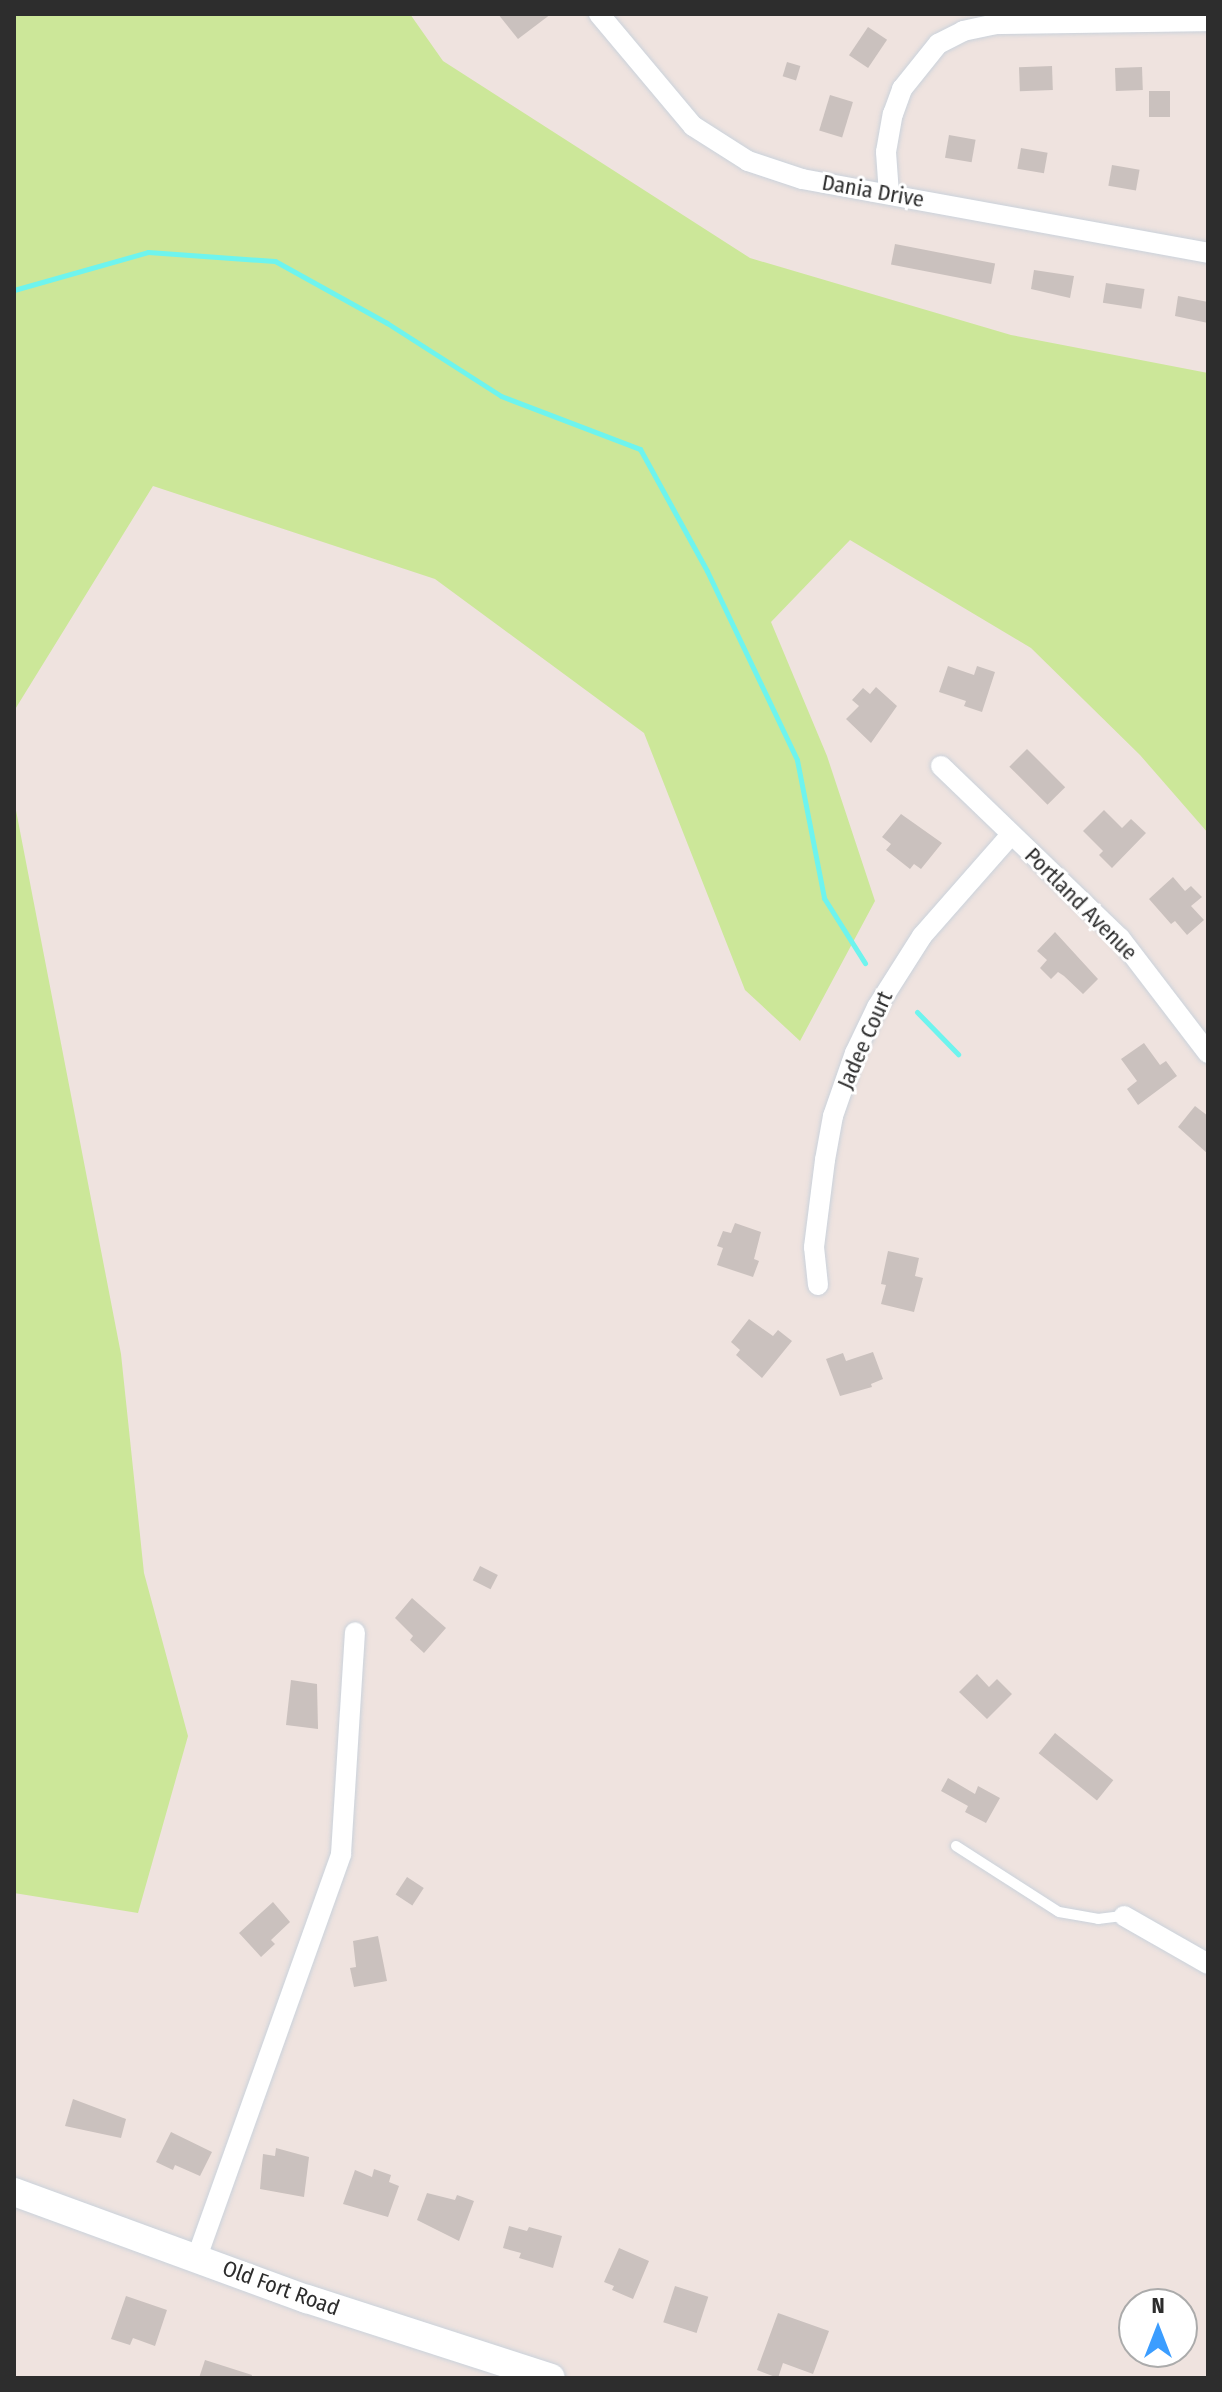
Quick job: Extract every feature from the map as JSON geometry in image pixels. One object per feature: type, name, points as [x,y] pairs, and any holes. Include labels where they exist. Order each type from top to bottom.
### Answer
[{"type":"main road","name":"Old Fort Road","points":[[14,2192],[307,2299],[551,2378]]},
{"type":"street","name":"Dania Drive","points":[[599,14],[693,126],[748,161],[802,179],[1208,253]]},
{"type":"street","points":[[889,194],[886,152],[893,114],[902,89],[938,44],[963,31],[995,24],[1208,21]]},
{"type":"street","name":"Portland Avenue","points":[[941,766],[1010,836],[1120,938],[1208,1053]]},
{"type":"street","name":"Jadee Court","points":[[818,1285],[814,1247],[825,1160],[833,1116],[855,1053],[877,1007],[922,936],[1010,836]]},
{"type":"street","points":[[197,2257],[341,1854],[355,1632]]},
{"type":"street","points":[[1124,1916],[1208,1964]]},
{"type":"lane","points":[[956,1846],[1059,1912],[1098,1919],[1124,1916]]},
{"type":"green space","points":[[14,14],[410,14],[443,61],[750,258],[1011,335],[1208,373],[1208,833],[1140,755],[1031,648],[850,540],[771,622],[827,756],[875,901],[800,1041],[745,990],[644,733],[435,579],[153,486],[14,711]]},
{"type":"green space","points":[[14,800],[121,1354],[144,1573],[188,1736],[138,1913],[14,1893]]},
{"type":"building","points":[[498,14],[551,14],[518,39]]},
{"type":"building","points":[[868,27],[887,40],[868,68],[849,55]]},
{"type":"building","points":[[787,62],[800,66],[796,80],[783,76]]},
{"type":"building","points":[[1052,66],[1053,90],[1020,91],[1019,67]]},
{"type":"building","points":[[1142,67],[1143,90],[1116,91],[1115,68]]},
{"type":"building","points":[[1149,91],[1170,91],[1170,117],[1149,117]]},
{"type":"building","points":[[830,95],[853,102],[842,137],[819,130]]},
{"type":"building","points":[[949,135],[976,140],[972,162],[945,158]]},
{"type":"building","points":[[1021,148],[1048,153],[1044,173],[1017,169]]},
{"type":"building","points":[[1112,165],[1140,170],[1136,191],[1108,186]]},
{"type":"building","points":[[895,244],[995,263],[991,284],[891,265]]},
{"type":"building","points":[[1034,270],[1074,276],[1070,298],[1031,289]]},
{"type":"building","points":[[1106,283],[1145,289],[1141,309],[1103,303]]},
{"type":"building","points":[[1178,296],[1208,302],[1208,323],[1175,316]]},
{"type":"building","points":[[948,666],[974,675],[977,666],[995,672],[982,712],[964,706],[966,701],[939,692]]},
{"type":"building","points":[[876,687],[897,706],[871,743],[846,719],[859,706],[852,700],[863,688],[870,694]]},
{"type":"building","points":[[1027,749],[1065,787],[1048,805],[1009,767]]},
{"type":"building","points":[[1104,810],[1122,828],[1131,819],[1146,833],[1112,868],[1099,855],[1103,851],[1083,831]]},
{"type":"building","points":[[901,814],[942,843],[921,869],[914,864],[910,869],[886,850],[891,844],[882,837]]},
{"type":"building","points":[[1173,877],[1185,891],[1191,886],[1202,897],[1191,906],[1204,920],[1187,935],[1175,921],[1171,924],[1149,899]]},
{"type":"building","points":[[1055,932],[1098,979],[1083,994],[1058,972],[1051,979],[1040,968],[1047,960],[1037,951]]},
{"type":"building","points":[[1144,1043],[1160,1065],[1166,1061],[1177,1076],[1138,1105],[1127,1089],[1137,1081],[1121,1059]]},
{"type":"building","points":[[1195,1106],[1208,1116],[1208,1154],[1178,1127]]},
{"type":"building","points":[[735,1223],[761,1232],[754,1259],[759,1261],[753,1277],[717,1265],[723,1248],[717,1246],[723,1231],[731,1233]]},
{"type":"building","points":[[888,1251],[919,1258],[915,1276],[923,1278],[914,1312],[881,1304],[886,1285],[881,1284]]},
{"type":"building","points":[[749,1319],[773,1336],[778,1330],[792,1341],[762,1378],[736,1355],[740,1350],[731,1342]]},
{"type":"building","points":[[873,1352],[883,1379],[871,1384],[872,1387],[840,1396],[826,1359],[843,1353],[846,1361]]},
{"type":"building","points":[[480,1566],[498,1575],[491,1589],[473,1580]]},
{"type":"building","points":[[412,1598],[446,1628],[424,1653],[410,1640],[413,1636],[395,1618]]},
{"type":"building","points":[[977,1674],[989,1687],[997,1679],[1012,1694],[987,1719],[959,1692]]},
{"type":"building","points":[[291,1680],[317,1684],[318,1729],[286,1725]]},
{"type":"building","points":[[1055,1733],[1113,1780],[1097,1800],[1039,1753]]},
{"type":"building","points":[[948,1778],[975,1794],[978,1786],[1000,1798],[986,1823],[965,1812],[968,1806],[941,1791]]},
{"type":"building","points":[[407,1877],[424,1888],[412,1906],[396,1895]]},
{"type":"building","points":[[273,1902],[290,1922],[271,1940],[275,1944],[261,1957],[239,1933]]},
{"type":"building","points":[[378,1936],[387,1981],[354,1987],[350,1968],[356,1967],[353,1941]]},
{"type":"building","points":[[73,2099],[126,2119],[121,2138],[65,2126]]},
{"type":"building","points":[[171,2132],[212,2152],[200,2176],[175,2165],[173,2170],[156,2162]]},
{"type":"building","points":[[276,2148],[309,2157],[304,2197],[260,2189],[263,2154],[275,2156]]},
{"type":"building","points":[[374,2169],[391,2175],[389,2182],[399,2186],[388,2217],[343,2204],[355,2170],[372,2177]]},
{"type":"building","points":[[427,2193],[455,2200],[457,2195],[474,2201],[459,2241],[417,2220]]},
{"type":"building","points":[[509,2226],[527,2231],[529,2227],[562,2236],[553,2268],[519,2258],[521,2253],[503,2248]]},
{"type":"building","points":[[619,2248],[649,2261],[633,2299],[612,2290],[614,2286],[604,2282]]},
{"type":"building","points":[[675,2286],[708,2297],[697,2333],[663,2322]]},
{"type":"building","points":[[126,2296],[167,2310],[155,2346],[133,2338],[130,2345],[111,2339]]},
{"type":"building","points":[[778,2313],[829,2331],[813,2374],[783,2363],[778,2378],[757,2370]]},
{"type":"building","points":[[205,2360],[252,2375],[251,2378],[199,2378]]},
{"type":"waterway","points":[[14,290],[148,252],[275,261],[387,323],[501,396],[640,449],[707,571],[797,760],[824,898],[865,963]]},
{"type":"waterway","points":[[917,1012],[958,1054]]}]
